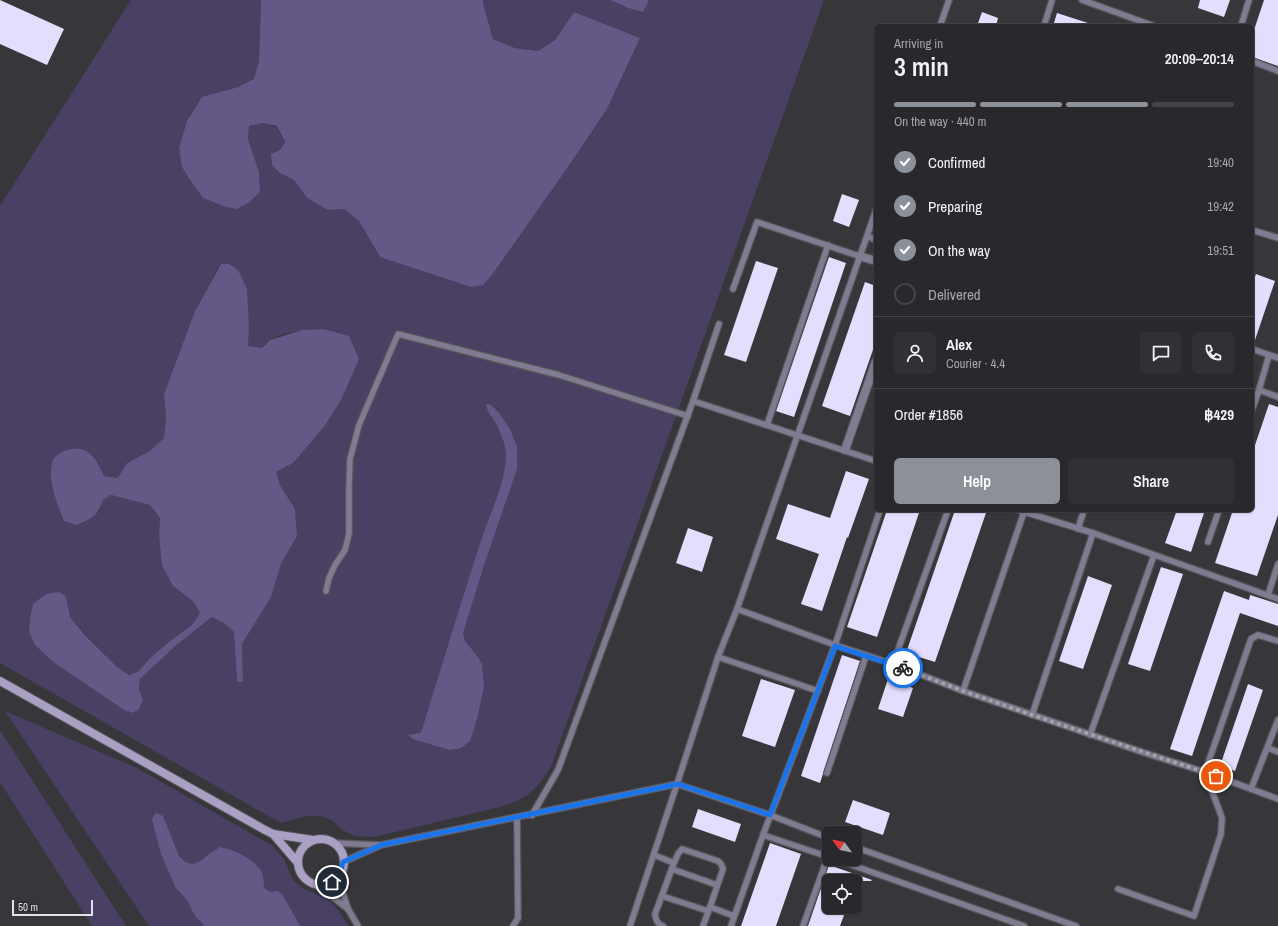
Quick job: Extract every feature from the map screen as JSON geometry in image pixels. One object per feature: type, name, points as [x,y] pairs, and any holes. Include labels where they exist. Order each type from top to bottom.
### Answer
[{"type":"street","points":[[859,256],[874,260]]},
{"type":"street","points":[[846,450],[874,367]]},
{"type":"street","points":[[0,681],[273,834],[298,863]]},
{"type":"street","points":[[273,834],[313,840],[327,840],[333,843],[342,854],[343,862],[342,870],[338,877],[332,882],[324,884],[309,882],[299,870],[298,863],[302,849],[313,840]]},
{"type":"lane","points":[[941,24],[949,0]]},
{"type":"lane","points":[[1045,24],[1052,0]]},
{"type":"lane","points":[[1082,0],[1148,24]]},
{"type":"lane","points":[[1241,24],[1249,0]]},
{"type":"lane","points":[[1254,63],[1278,71]]},
{"type":"lane","points":[[630,926],[678,784],[718,657],[737,609],[874,216]]},
{"type":"lane","points":[[732,289],[757,222],[859,256]]},
{"type":"lane","points":[[1254,231],[1278,238]]},
{"type":"lane","points":[[867,236],[874,239]]},
{"type":"lane","points":[[767,425],[828,245]]},
{"type":"lane","points":[[532,815],[558,770],[688,416],[719,324]]},
{"type":"lane","points":[[326,591],[329,578],[335,565],[345,550],[349,534],[350,459],[358,425],[398,334],[559,375],[688,416]]},
{"type":"lane","points":[[1254,350],[1278,358]]},
{"type":"lane","points":[[1254,404],[1269,355]]},
{"type":"lane","points":[[1259,390],[1278,397]]},
{"type":"lane","points":[[693,401],[874,460]]},
{"type":"lane","points":[[731,926],[770,815],[835,646],[879,512]]},
{"type":"lane","points":[[893,664],[947,512]]},
{"type":"lane","points":[[963,691],[1021,512]]},
{"type":"lane","points":[[1024,512],[1093,533],[1278,599]]},
{"type":"lane","points":[[1078,529],[1083,512]]},
{"type":"lane","points":[[1208,542],[1218,512]]},
{"type":"lane","points":[[1032,715],[1093,533]]},
{"type":"lane","points":[[1090,735],[1154,555]]},
{"type":"lane","points":[[1268,596],[1278,564]]},
{"type":"lane","points":[[737,609],[835,646],[893,664],[963,691],[1090,735],[1205,772],[1278,799]]},
{"type":"lane","points":[[1118,889],[1194,916],[1221,834],[1222,818],[1205,772],[1251,640],[1258,635],[1278,641]]},
{"type":"lane","points":[[826,773],[866,656]]},
{"type":"lane","points":[[718,657],[818,690]]},
{"type":"lane","points":[[1251,789],[1278,720]]},
{"type":"lane","points":[[1268,748],[1278,752]]},
{"type":"lane","points":[[343,862],[381,845],[678,784],[770,815],[822,835]]},
{"type":"lane","points":[[513,926],[518,918],[517,818]]},
{"type":"lane","points":[[763,835],[822,855]]},
{"type":"lane","points":[[333,843],[381,845]]},
{"type":"lane","points":[[663,926],[656,921],[655,914],[673,866],[682,849],[718,861],[723,869],[703,926]]},
{"type":"lane","points":[[862,850],[1076,926]]},
{"type":"lane","points":[[654,856],[717,886]]},
{"type":"lane","points":[[803,926],[825,866]]},
{"type":"lane","points":[[855,866],[1024,926]]},
{"type":"lane","points":[[338,877],[348,909],[358,926]]},
{"type":"lane","points":[[316,884],[348,909]]},
{"type":"lane","points":[[662,896],[734,916]]},
{"type":"shaded area","points":[[131,0],[261,0],[259,61],[254,80],[238,87],[202,97],[187,121],[179,148],[192,183],[203,198],[223,206],[259,172],[248,139],[249,126],[264,123],[277,127],[285,142],[280,150],[280,173],[294,180],[307,198],[328,210],[344,209],[359,221],[380,257],[492,275],[607,109],[640,38],[574,12],[555,40],[538,51],[515,48],[493,39],[483,0],[610,0],[628,8],[643,11],[649,0],[824,0],[551,767],[536,787],[526,796],[504,806],[374,837],[354,836],[341,829],[333,821],[321,816],[307,816],[281,823],[0,663],[0,206]],"holes":[[[220,264],[249,330],[248,346],[262,348],[267,342],[280,335],[303,330],[323,329],[358,359],[340,400],[324,427],[293,463],[276,472],[280,485],[295,509],[297,536],[281,564],[271,597],[242,644],[243,682],[237,682],[234,632],[224,623],[212,617],[175,645],[140,679],[139,689],[143,700],[132,713],[124,710],[53,662],[35,645],[29,632],[33,604],[66,596],[70,617],[117,667],[129,675],[139,671],[151,657],[192,625],[200,613],[194,602],[173,586],[159,535],[160,518],[150,505],[111,495],[103,500],[100,511],[64,521],[56,499],[52,480],[52,462],[98,463],[104,476],[118,478],[127,463],[150,451],[165,438],[166,419],[164,394],[195,311]]]},
{"type":"shaded area","points":[[261,0],[483,0],[493,39],[515,48],[538,51],[555,40],[574,12],[640,38],[607,109],[568,167],[492,275],[483,285],[471,287],[380,257],[359,221],[344,209],[328,210],[307,198],[294,180],[280,173],[272,165],[271,154],[280,150],[285,142],[277,126],[263,123],[249,126],[248,139],[259,172],[260,192],[248,203],[236,209],[223,206],[203,198],[192,183],[182,167],[179,148],[187,121],[202,97],[238,87],[254,79],[259,61]]},
{"type":"shaded area","points":[[610,0],[649,0],[643,12],[628,8]]},
{"type":"shaded area","points":[[221,264],[229,264],[238,270],[247,289],[249,330],[248,346],[262,348],[270,340],[302,330],[323,329],[349,336],[359,359],[341,400],[324,427],[293,463],[276,472],[280,485],[295,509],[297,536],[281,564],[271,597],[242,644],[243,682],[237,682],[234,632],[224,623],[212,617],[175,646],[140,679],[139,689],[143,700],[139,709],[132,713],[124,710],[53,662],[35,645],[29,632],[33,604],[46,594],[59,592],[66,596],[70,617],[84,634],[117,667],[129,675],[139,671],[151,657],[192,625],[200,613],[194,602],[173,586],[162,565],[159,535],[160,518],[150,505],[111,495],[103,500],[97,513],[87,520],[77,525],[64,521],[52,485],[52,463],[61,452],[71,449],[82,449],[95,459],[104,476],[118,478],[127,463],[150,451],[164,438],[166,419],[164,394],[195,311]]},
{"type":"shaded area","points":[[486,404],[491,405],[500,414],[510,429],[517,447],[517,469],[484,565],[463,633],[465,641],[482,664],[484,687],[477,719],[470,741],[461,748],[450,750],[413,739],[408,735],[421,733],[505,469],[506,449],[499,429]]},
{"type":"shaded area","points":[[5,711],[137,768],[273,846],[284,859],[293,880],[302,888],[330,901],[339,911],[348,926],[149,926]]},
{"type":"shaded area","points":[[0,730],[126,926],[92,926],[0,782]]},
{"type":"shaded area","points":[[156,813],[163,816],[179,856],[185,862],[192,864],[201,861],[220,847],[236,852],[252,861],[261,871],[264,888],[270,892],[278,891],[282,894],[300,926],[205,926],[195,916],[187,900],[176,888],[161,854],[152,819]]},
{"type":"building","points":[[0,0],[64,29],[47,65],[0,44]]},
{"type":"building","points":[[1200,0],[1230,0],[1224,17],[1198,8]]},
{"type":"building","points":[[1264,0],[1278,0],[1278,66],[1254,58],[1254,30]]},
{"type":"building","points":[[982,12],[998,18],[996,24],[978,24]]},
{"type":"building","points":[[1057,13],[1091,24],[1054,24]]},
{"type":"building","points":[[842,194],[859,200],[849,227],[833,221]]},
{"type":"building","points":[[829,257],[846,263],[794,417],[776,411]]},
{"type":"building","points":[[756,261],[778,268],[746,362],[724,355]]},
{"type":"building","points":[[1256,274],[1275,281],[1254,343],[1254,280]]},
{"type":"building","points":[[865,282],[874,285],[874,347],[850,416],[822,406]]},
{"type":"building","points":[[1269,404],[1278,407],[1278,515],[1257,576],[1215,563],[1232,512],[1254,512],[1254,448]]},
{"type":"building","points":[[846,471],[869,479],[848,538],[847,537],[822,611],[801,604],[819,554],[776,539],[788,504],[830,518]]},
{"type":"building","points":[[886,512],[919,512],[877,637],[847,627]]},
{"type":"building","points":[[954,512],[986,512],[935,662],[906,653]]},
{"type":"building","points":[[1176,512],[1204,512],[1191,552],[1165,543]]},
{"type":"building","points":[[688,528],[713,537],[702,572],[676,563]]},
{"type":"building","points":[[1161,567],[1183,574],[1150,671],[1128,664]]},
{"type":"building","points":[[1088,576],[1112,585],[1083,669],[1059,661]]},
{"type":"building","points":[[1224,591],[1249,600],[1250,595],[1278,604],[1278,626],[1240,613],[1192,756],[1170,749]]},
{"type":"building","points":[[842,655],[860,661],[820,783],[801,776]]},
{"type":"building","points":[[761,679],[795,690],[775,747],[742,736]]},
{"type":"building","points":[[888,679],[913,688],[903,717],[878,709]]},
{"type":"building","points":[[1248,684],[1263,690],[1235,771],[1220,766]]},
{"type":"building","points":[[853,800],[890,813],[883,835],[862,828],[862,826],[857,826],[845,822]]},
{"type":"building","points":[[698,809],[741,824],[735,842],[692,827]]},
{"type":"building","points":[[770,843],[801,854],[776,926],[741,926]]},
{"type":"building","points":[[829,866],[832,866],[855,874],[826,874]]},
{"type":"building","points":[[862,877],[872,880],[862,881]]},
{"type":"building","points":[[822,885],[822,914],[844,914],[840,926],[808,926]]},
{"type":"way so far","points":[[903,668],[1032,715],[1216,776]]},
{"type":"route","points":[[332,882],[338,877],[342,870],[343,862],[381,845],[678,784],[770,815],[835,646],[903,668]]}]
